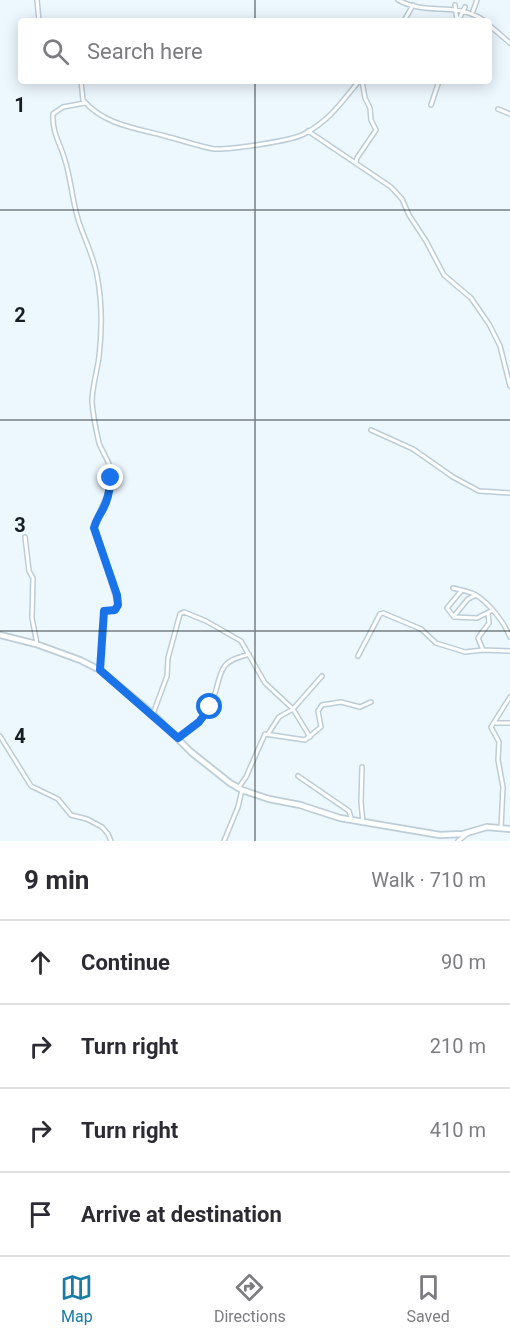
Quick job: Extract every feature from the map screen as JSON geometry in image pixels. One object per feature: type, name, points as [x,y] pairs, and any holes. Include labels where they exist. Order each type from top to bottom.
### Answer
[{"type":"street","points":[[37,0],[39,18]]},
{"type":"street","points":[[398,0],[431,7],[457,5],[473,11],[481,18]]},
{"type":"street","points":[[452,0],[457,5],[458,18]]},
{"type":"street","points":[[473,11],[477,0]]},
{"type":"street","points":[[406,18],[413,5]]},
{"type":"street","points":[[460,18],[465,7]]},
{"type":"street","points":[[492,28],[510,43]]},
{"type":"street","points":[[81,84],[81,97],[85,103],[105,117],[121,124],[212,148],[231,148],[296,137],[321,124],[336,111],[358,84]]},
{"type":"street","points":[[356,162],[376,130],[371,120],[370,108],[362,84]]},
{"type":"street","points":[[431,105],[438,84]]},
{"type":"street","points":[[85,103],[63,107],[53,114],[53,121],[54,136],[65,158],[80,227],[92,257],[98,284],[101,321],[100,346],[92,402],[100,443],[111,473],[108,493],[94,528],[117,595],[118,605],[115,610],[104,611],[100,670]]},
{"type":"street","points":[[498,108],[510,114]]},
{"type":"street","points":[[308,131],[396,191],[444,275],[465,291],[476,304],[500,345],[510,386]]},
{"type":"street","points":[[371,430],[413,448],[453,477],[479,491],[510,494]]},
{"type":"street","points":[[25,537],[29,571],[33,578],[32,618],[37,644]]},
{"type":"street","points":[[453,588],[476,594],[506,627],[510,637]]},
{"type":"street","points":[[462,590],[447,608],[454,616],[458,619],[473,619],[490,612]]},
{"type":"street","points":[[454,616],[468,599],[476,594]]},
{"type":"street","points":[[153,714],[167,676],[168,657],[181,612],[192,614],[241,641],[265,683],[293,709],[310,737]]},
{"type":"street","points":[[483,650],[478,639],[489,623],[490,612]]},
{"type":"street","points":[[358,656],[380,614],[383,613],[420,629],[436,642],[466,652],[510,651]]},
{"type":"street","points":[[0,635],[37,644],[100,670],[153,714],[191,752],[240,789],[263,798],[294,803],[352,821],[440,835],[468,833],[487,826],[510,829]]},
{"type":"street","points":[[178,738],[206,714],[224,666],[232,660],[249,654]]},
{"type":"street","points":[[224,841],[237,811],[240,789],[262,738],[268,734],[279,717],[293,709],[322,676]]},
{"type":"street","points":[[501,828],[503,788],[498,760],[499,742],[491,729],[510,697]]},
{"type":"street","points":[[268,734],[304,740],[321,727],[318,711],[322,705],[344,702],[360,707],[370,702]]},
{"type":"street","points":[[493,723],[510,723]]},
{"type":"street","points":[[0,735],[33,787],[58,799],[73,816],[87,819],[102,827],[111,841]]},
{"type":"street","points":[[362,767],[363,822]]},
{"type":"street","points":[[298,776],[349,811],[352,821]]},
{"type":"street","points":[[458,841],[468,833]]},
{"type":"route","points":[[111,478],[103,509],[94,528],[117,595],[118,605],[115,610],[104,611],[100,670],[151,712],[178,738],[199,722],[210,707]]}]
